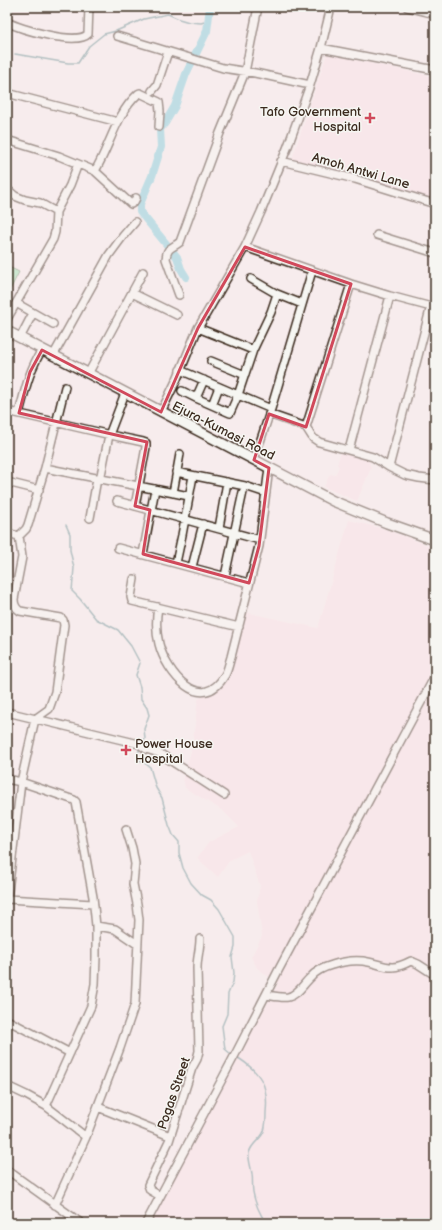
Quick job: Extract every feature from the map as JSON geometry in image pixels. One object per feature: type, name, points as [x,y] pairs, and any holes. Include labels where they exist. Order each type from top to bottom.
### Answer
[{"type":"main road","name":"Ejura-Kumasi Road","points":[[7,331],[333,501],[435,540]]},
{"type":"street","points":[[7,22],[36,32],[77,39],[86,37],[88,34],[89,7]]},
{"type":"street","points":[[178,295],[166,259],[171,248],[180,242],[220,133],[245,72],[258,7]]},
{"type":"street","points":[[161,412],[198,328],[245,247],[280,161],[288,146],[310,85],[331,7]]},
{"type":"street","points":[[407,7],[435,14]]},
{"type":"street","points":[[117,36],[223,68],[310,85]]},
{"type":"street","points":[[321,48],[435,70]]},
{"type":"street","points":[[152,91],[158,85],[168,52]]},
{"type":"street","points":[[7,93],[118,122]]},
{"type":"street","points":[[95,171],[103,158],[118,122],[130,103],[140,93],[159,102],[159,127]]},
{"type":"street","points":[[7,140],[53,154],[95,171],[131,204],[136,198]]},
{"type":"street","name":"Amoh Antwi Lane","points":[[280,161],[355,179],[435,204]]},
{"type":"street","points":[[7,319],[53,239],[55,232],[56,212],[70,186],[78,164]]},
{"type":"street","points":[[7,189],[16,196],[25,200],[40,203],[56,212]]},
{"type":"street","points":[[53,356],[109,255],[135,222]]},
{"type":"street","points":[[377,235],[435,253]]},
{"type":"street","points":[[245,247],[351,284],[433,307],[389,467]]},
{"type":"street","points":[[254,460],[270,412],[312,271]]},
{"type":"street","points":[[88,374],[143,272]]},
{"type":"street","points":[[251,279],[277,294],[302,304]]},
{"type":"street","points":[[306,427],[351,284]]},
{"type":"street","points":[[132,293],[176,315]]},
{"type":"street","points":[[182,391],[230,413],[238,395],[253,350],[271,312],[277,294]]},
{"type":"street","points":[[349,450],[390,296]]},
{"type":"street","points":[[16,303],[53,324]]},
{"type":"street","points":[[20,338],[33,313]]},
{"type":"street","points":[[198,328],[253,350]]},
{"type":"street","points":[[19,413],[30,372],[42,350]]},
{"type":"street","points":[[211,361],[245,375]]},
{"type":"street","points":[[180,370],[306,427],[313,438],[320,442],[373,457],[389,467],[406,474],[419,478],[435,480]]},
{"type":"street","points":[[196,398],[204,380]]},
{"type":"street","points":[[19,536],[26,529],[39,490],[65,387]]},
{"type":"street","points":[[212,405],[219,387]]},
{"type":"street","points":[[90,518],[109,435],[125,393]]},
{"type":"street","points":[[7,410],[146,443],[135,506]]},
{"type":"street","points":[[173,493],[180,454]]},
{"type":"street","points":[[45,468],[99,480],[189,496]]},
{"type":"street","points":[[158,607],[156,621],[158,638],[167,662],[175,675],[180,681],[194,690],[203,692],[210,691],[218,684],[225,674],[239,627],[260,540],[269,468]]},
{"type":"street","points":[[176,472],[246,486],[266,492]]},
{"type":"street","points":[[176,563],[193,476]]},
{"type":"street","points":[[7,482],[39,490]]},
{"type":"street","points":[[219,528],[227,482]]},
{"type":"street","points":[[143,554],[155,489]]},
{"type":"street","points":[[225,576],[243,492]]},
{"type":"street","points":[[117,501],[260,540]]},
{"type":"street","points":[[192,567],[202,524]]},
{"type":"street","points":[[7,533],[19,536]]},
{"type":"street","points":[[19,536],[22,557],[14,599],[14,604],[17,610],[20,612],[61,618],[64,625],[54,692],[47,712],[36,719],[21,782],[11,838],[7,900],[93,904]]},
{"type":"street","points":[[118,548],[249,583]]},
{"type":"street","points":[[134,579],[131,597],[132,601],[239,627]]},
{"type":"street","points":[[146,1223],[385,768],[435,676]]},
{"type":"street","points":[[7,712],[139,744],[146,749],[159,753],[224,795]]},
{"type":"street","points":[[7,779],[21,782],[76,802],[96,926],[95,984],[91,1006],[46,1106]]},
{"type":"street","points":[[55,1205],[86,1137],[135,1004],[138,920],[137,904],[133,884],[135,864],[126,829]]},
{"type":"street","points":[[96,926],[115,929],[137,944]]},
{"type":"street","name":"Pogas Street","points":[[160,1196],[150,1190],[148,1185],[170,1136],[199,1051],[196,968],[200,950],[200,939]]},
{"type":"street","points":[[266,995],[290,997],[300,990],[311,976],[320,970],[332,965],[346,962],[362,961],[390,968],[397,967],[410,961],[418,964],[435,975]]},
{"type":"street","points":[[7,1020],[70,1053]]},
{"type":"street","points":[[7,1086],[46,1106],[86,1137]]},
{"type":"street","points":[[98,1106],[170,1136]]},
{"type":"street","points":[[7,1170],[81,1223]]},
{"type":"highlighted area","points":[[245,247],[351,284],[306,427],[269,414],[254,460],[269,468],[259,546],[249,583],[143,554],[150,510],[135,506],[147,442],[19,413],[30,372],[42,350],[161,412],[198,328]]},
{"type":"shaded area","name":"Tafo Government Hospital","points":[[327,54],[435,77],[435,200],[292,159]]},
{"type":"shaded area","points":[[341,451],[368,459],[371,468],[357,501],[324,487],[330,474],[335,475],[339,466],[337,465]]},
{"type":"shaded area","points":[[349,520],[384,529],[435,548],[435,1223],[150,1223],[278,984],[257,968],[251,957],[262,936],[257,901],[260,886],[248,851],[230,860],[218,877],[197,858],[209,842],[239,827],[223,811],[185,788],[183,778],[192,748],[198,699],[212,693],[225,681],[234,661],[245,612],[318,628]]},
{"type":"green space","points":[[7,266],[19,272],[7,296]]},
{"type":"waterway","points":[[186,277],[181,269],[177,257],[140,212],[140,204],[152,176],[161,147],[160,129],[175,106],[186,74],[207,31],[210,7]]},
{"type":"waterway","points":[[15,54],[68,63],[78,63],[89,46],[104,34],[116,31],[144,19],[168,14],[189,22],[201,23],[208,21]]},
{"type":"waterway","points":[[66,525],[70,534],[70,550],[74,568],[72,591],[96,619],[118,630],[131,646],[140,663],[136,675],[140,687],[141,699],[147,708],[149,715],[144,729],[145,739],[143,743]]},
{"type":"waterway","points":[[140,748],[138,753],[140,760],[150,767],[156,788],[162,798],[169,825],[173,835],[179,842],[179,853],[183,868],[191,883],[202,895],[211,900],[219,909],[235,937],[235,947],[232,957],[234,973],[233,982],[228,994],[227,1014],[222,1026],[225,1049],[232,1055]]},
{"type":"waterway","points":[[237,1057],[252,1068],[257,1074],[266,1094],[267,1102],[265,1129],[261,1137],[252,1146],[249,1153],[254,1196],[258,1208],[266,1223]]},
{"type":"place","name":"Tafo Government Hospital","points":[[370,118]]},
{"type":"place","name":"Power House Hospital","points":[[126,750]]}]
